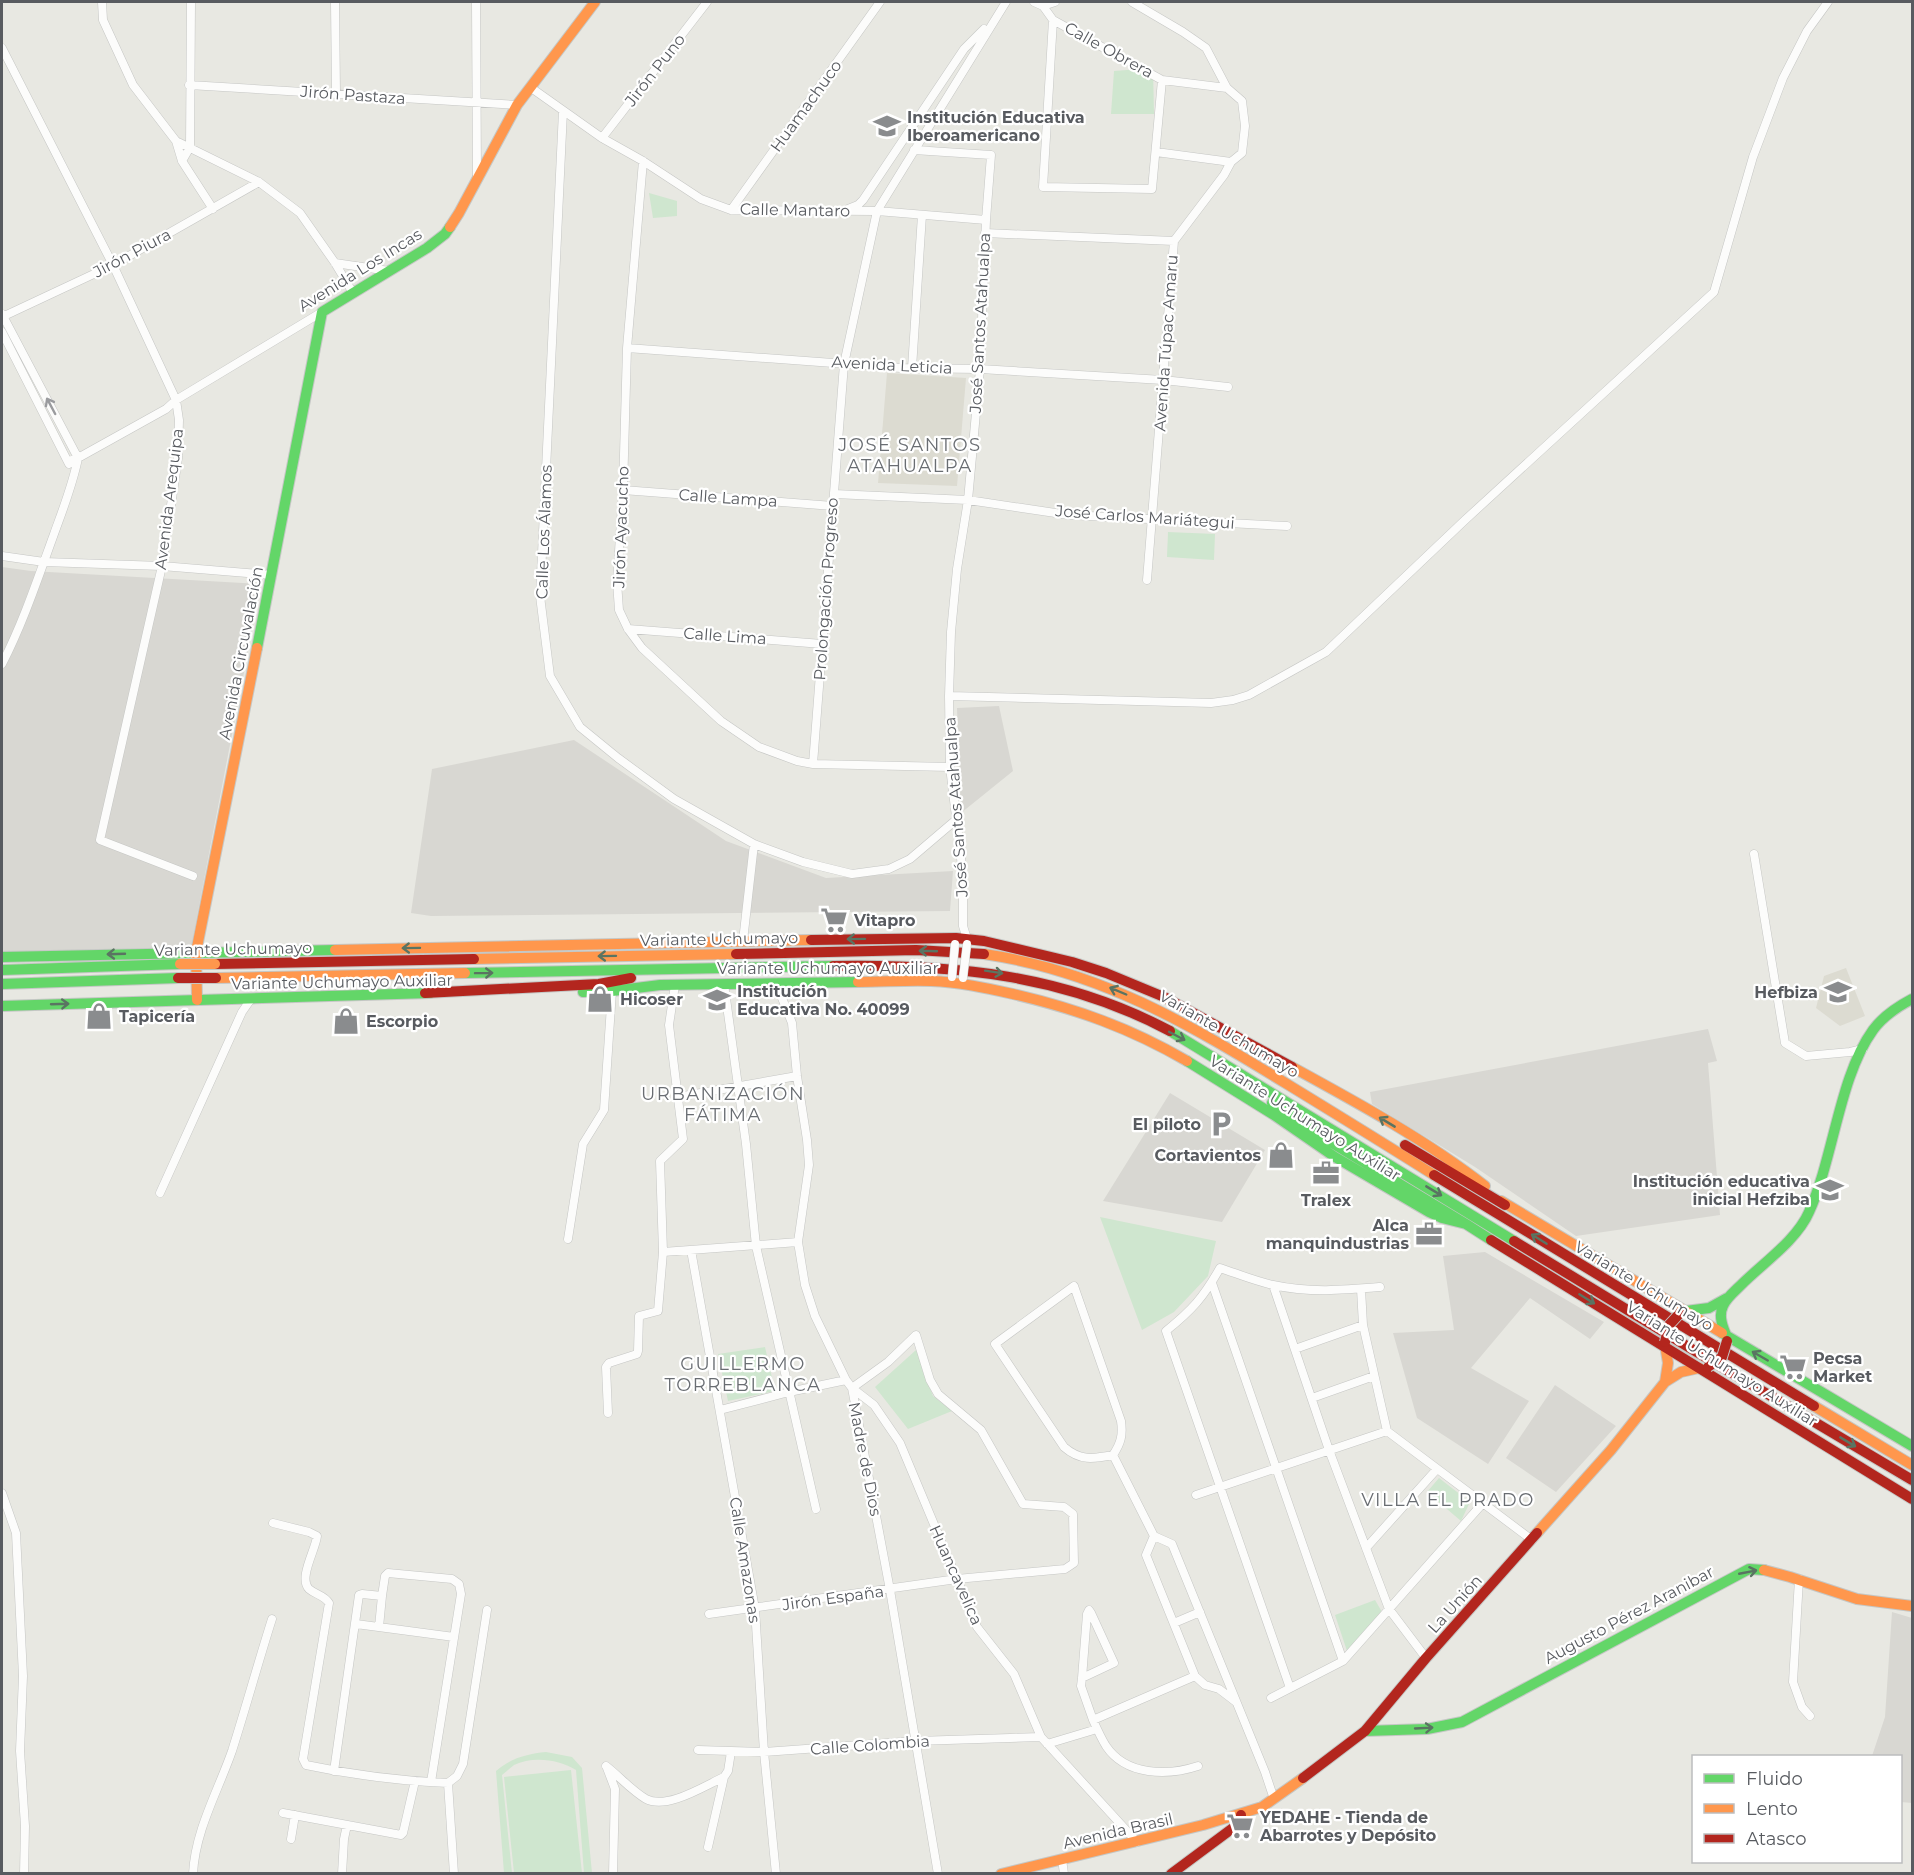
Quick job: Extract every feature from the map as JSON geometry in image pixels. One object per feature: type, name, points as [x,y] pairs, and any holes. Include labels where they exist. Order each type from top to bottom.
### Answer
[{"type":"main road","name":"Avenida Los Incas","points":[[322,312],[427,248],[445,234],[459,213],[517,105],[595,2]]},
{"type":"main road","name":"Avenida Circuvalación","points":[[197,1000],[196,952],[322,312]]},
{"type":"main road","name":"Variante Uchumayo","points":[[2,957],[906,938],[962,942]]},
{"type":"main road","name":"Variante Uchumayo Auxiliar","points":[[962,942],[1008,946],[1072,962],[1106,973],[1164,997],[1336,1091],[1453,1161],[1505,1204],[1727,1339],[1912,1446]]},
{"type":"main road","name":"Variante Uchumayo","points":[[2,970],[180,964],[916,950],[988,955],[1077,976],[1119,991],[1207,1035],[1912,1465]]},
{"type":"main road","name":"Variante Uchumayo","points":[[2,984],[178,978],[888,964],[938,965],[1013,975],[1068,990],[1131,1012],[1204,1051],[1680,1342],[1912,1480]]},
{"type":"main road","points":[[425,993],[599,984],[665,970]]},
{"type":"main road","name":"Variante Uchumayo Auxiliar","points":[[2,1006],[425,993],[495,995],[612,991],[675,985],[887,980],[957,981],[1057,1004],[1128,1030],[1196,1066],[1274,1115],[1335,1158],[1429,1212],[1466,1224],[1704,1367],[1912,1499]]},
{"type":"main road","points":[[1704,1367],[1716,1363],[1722,1357],[1727,1339],[1721,1326],[1720,1316],[1723,1305],[1794,1233],[1807,1216],[1818,1191],[1853,1072],[1872,1032],[1887,1014],[1912,999]]},
{"type":"main road","points":[[1245,1076],[1252,1088],[1299,1123],[1466,1224]]},
{"type":"main road","points":[[1289,1086],[1332,1102],[1505,1204]]},
{"type":"main road","points":[[1665,1382],[1669,1364],[1665,1344],[1666,1333],[1674,1318],[1683,1312],[1709,1308],[1730,1296]]},
{"type":"main road","name":"La Unión","points":[[1241,1815],[1262,1807],[1274,1799],[1365,1731],[1426,1658],[1611,1450],[1665,1382],[1675,1374],[1687,1369],[1704,1367]]},
{"type":"main road","name":"Augusto Pérez Aranibar","points":[[1365,1731],[1437,1728],[1462,1722],[1742,1572],[1757,1569],[1856,1599],[1912,1606]]},
{"type":"main road","points":[[1171,1874],[1241,1821],[1241,1815]]},
{"type":"main road","name":"Avenida Brasil","points":[[1001,1874],[1241,1815]]},
{"type":"street","points":[[102,2],[104,20],[133,85],[176,141],[182,161],[213,209]]},
{"type":"street","points":[[182,161],[189,147],[191,2]]},
{"type":"street","points":[[335,2],[336,94]]},
{"type":"street","points":[[476,2],[477,177]]},
{"type":"street","name":"Jirón Puno","points":[[602,138],[707,2]]},
{"type":"street","name":"Huamachuco","points":[[731,210],[880,2]]},
{"type":"street","name":"Prolongación Progreso","points":[[813,764],[844,364],[877,211],[1006,2]]},
{"type":"street","points":[[1034,2],[1043,6],[1055,2]]},
{"type":"street","name":"Avenida Túpac Amaru","points":[[1132,2],[1206,48],[1227,88],[1242,100],[1245,126],[1242,153],[1231,162],[1224,175],[1174,241],[1147,580]]},
{"type":"street","points":[[949,696],[1211,703],[1249,695],[1326,652],[1465,520],[1714,292],[1753,157],[1783,78],[1807,31],[1827,2]]},
{"type":"street","name":"Calle Obrera","points":[[1043,6],[1053,20],[1162,80],[1227,88]]},
{"type":"street","name":"Prolongación Progreso","points":[[820,212],[851,209],[863,200],[964,49],[994,19]]},
{"type":"street","points":[[1053,20],[1043,188],[1152,189],[1162,80]]},
{"type":"street","name":"Avenida Arequipa","points":[[2,48],[113,265],[176,400],[179,420],[178,458],[162,566],[100,840],[193,876]]},
{"type":"street","name":"Jirón Pastaza","points":[[189,85],[517,105]]},
{"type":"street","name":"Calle Mantaro","points":[[530,87],[602,138],[643,161],[701,199],[731,210],[877,211],[986,220]]},
{"type":"street","name":"Calle Los Álamos","points":[[563,111],[540,596],[550,676],[580,727],[674,799],[754,844],[804,862],[852,874],[890,869],[910,859],[957,819]]},
{"type":"street","points":[[176,141],[259,182],[300,213],[353,293]]},
{"type":"street","name":"José Santos Atahualpa","points":[[914,150],[991,155],[985,233],[980,369],[968,500],[957,569],[951,632],[950,767],[963,874],[963,926],[957,981]]},
{"type":"street","points":[[1156,152],[1231,162]]},
{"type":"street","name":"Jirón Ayacucho","points":[[643,161],[627,348],[623,490],[617,582],[619,610],[628,629],[642,648],[720,721],[759,747],[813,764],[950,767]]},
{"type":"street","name":"Jirón Piura","points":[[2,315],[113,265],[259,182]]},
{"type":"street","points":[[912,368],[922,215]]},
{"type":"street","points":[[985,233],[1174,241]]},
{"type":"street","points":[[335,263],[389,271]]},
{"type":"street","name":"Avenida Los Incas","points":[[68,461],[78,458],[166,409],[176,400],[322,312]]},
{"type":"street","points":[[2,315],[78,458],[75,475],[44,562],[2,664]]},
{"type":"street","points":[[2,332],[75,475]]},
{"type":"street","name":"Avenida Leticia","points":[[627,348],[844,364],[1164,380],[1228,387]]},
{"type":"street","name":"Calle Lampa","points":[[623,490],[833,506]]},
{"type":"street","points":[[834,494],[968,500]]},
{"type":"street","name":"José Carlos Mariátegui","points":[[968,500],[1069,515],[1287,526]]},
{"type":"street","points":[[2,556],[44,562],[162,566],[272,575]]},
{"type":"street","name":"Calle Lima","points":[[628,629],[822,644]]},
{"type":"street","points":[[743,941],[754,844]]},
{"type":"street","points":[[1754,854],[1785,1043],[1806,1056],[1863,1049]]},
{"type":"street","name":"José Santos Atahualpa","points":[[957,981],[966,967],[962,942]]},
{"type":"street","name":"Madre de Dios","points":[[776,983],[792,1023],[807,1140],[809,1165],[798,1242],[805,1285],[815,1316],[852,1388],[890,1590],[938,1874]]},
{"type":"street","points":[[724,984],[739,1086],[756,1246],[816,1509]]},
{"type":"street","points":[[608,1413],[606,1367],[637,1354],[639,1316],[658,1311],[663,1252],[660,1161],[683,1139],[669,1025],[675,985]]},
{"type":"street","points":[[568,1239],[583,1144],[604,1110],[612,991]]},
{"type":"street","points":[[160,1193],[242,1012],[251,999]]},
{"type":"street","points":[[678,1097],[797,1076]]},
{"type":"street","points":[[663,1252],[798,1242]]},
{"type":"street","name":"Calle Amazonas","points":[[691,1250],[755,1608],[764,1752],[776,1874]]},
{"type":"street","points":[[1290,1688],[1166,1331],[1200,1301],[1220,1268],[1274,1285],[1334,1291],[1380,1287]]},
{"type":"street","points":[[1212,1283],[1343,1660]]},
{"type":"street","points":[[1274,1285],[1329,1450],[1389,1609],[1426,1658]]},
{"type":"street","points":[[1074,1287],[1121,1421],[1122,1435],[1113,1455],[1086,1458],[1074,1455],[1064,1447],[995,1344],[1074,1287]]},
{"type":"street","points":[[1361,1289],[1363,1325],[1387,1431],[1532,1540]]},
{"type":"street","points":[[1295,1349],[1363,1325]]},
{"type":"street","name":"Jirón España","points":[[709,1614],[957,1579],[1065,1569],[1074,1563],[1073,1514],[1064,1507],[1023,1504],[981,1430],[939,1394],[930,1380],[916,1335],[888,1362],[852,1388]]},
{"type":"street","points":[[1312,1398],[1374,1376]]},
{"type":"street","points":[[720,1410],[846,1380]]},
{"type":"street","name":"Huancavelica","points":[[852,1388],[874,1405],[900,1443],[977,1627],[1014,1674],[1044,1740],[1137,1842]]},
{"type":"street","points":[[1196,1495],[1387,1431]]},
{"type":"street","points":[[1113,1455],[1154,1536],[1172,1544],[1274,1799]]},
{"type":"street","points":[[1366,1548],[1437,1469]]},
{"type":"street","points":[[2,1493],[16,1533],[23,1676],[20,1751],[26,1827],[24,1874]]},
{"type":"street","points":[[1271,1698],[1343,1660],[1483,1503]]},
{"type":"street","points":[[273,1523],[309,1532],[316,1536],[306,1583],[309,1589],[326,1598],[329,1603],[303,1759],[306,1765],[334,1771],[415,1781],[448,1783],[457,1776],[462,1764],[487,1610]]},
{"type":"street","points":[[1154,1536],[1146,1555],[1195,1676],[1205,1685],[1219,1689],[1237,1702]]},
{"type":"street","points":[[379,1627],[385,1576],[388,1573],[452,1579],[459,1584],[461,1594],[431,1782]]},
{"type":"street","points":[[1799,1580],[1793,1682],[1802,1707],[1810,1716]]},
{"type":"street","points":[[334,1771],[359,1595],[382,1596]]},
{"type":"street","points":[[1082,1678],[1114,1663],[1089,1610],[1081,1686],[1093,1720],[1107,1747],[1126,1763],[1158,1773],[1183,1771],[1198,1766]]},
{"type":"street","points":[[1174,1623],[1200,1612]]},
{"type":"street","points":[[193,1874],[200,1836],[232,1751],[272,1618]]},
{"type":"street","points":[[356,1624],[454,1637]]},
{"type":"street","points":[[1093,1720],[1195,1676]]},
{"type":"street","name":"Calle Colombia","points":[[698,1750],[764,1752],[916,1741],[1044,1740],[1097,1729]]},
{"type":"street","points":[[708,1847],[731,1752]]},
{"type":"street","points":[[613,1874],[615,1789],[606,1766],[644,1798],[654,1802],[674,1800],[724,1777]]},
{"type":"street","points":[[283,1813],[401,1835],[415,1781]]},
{"type":"street","points":[[615,1789],[625,1781]]},
{"type":"street","points":[[448,1783],[454,1874]]},
{"type":"street","points":[[291,1839],[295,1815]]},
{"type":"street","points":[[342,1874],[347,1825]]},
{"type":"street","points":[[1062,1859],[1064,1874]]},
{"type":"shaded area","points":[[887,373],[966,378],[957,486],[878,483]]},
{"type":"shaded area","points":[[2,567],[31,571],[261,584],[191,947],[2,952]]},
{"type":"shaded area","points":[[999,706],[1013,771],[961,813],[957,708]]},
{"type":"shaded area","points":[[574,740],[726,841],[826,878],[953,871],[950,911],[431,916],[411,913],[432,769]]},
{"type":"shaded area","name":"Hefbiza","points":[[1846,968],[1865,1016],[1840,1026],[1816,1008],[1824,976]]},
{"type":"shaded area","points":[[1708,1029],[1717,1061],[1708,1063],[1720,1215],[1576,1236],[1475,1167],[1372,1104],[1370,1092]]},
{"type":"shaded area","points":[[1170,1093],[1265,1150],[1222,1222],[1103,1201]]},
{"type":"shaded area","points":[[1485,1252],[1604,1322],[1590,1339],[1530,1298],[1471,1368],[1529,1401],[1488,1464],[1417,1418],[1393,1333],[1454,1330],[1443,1256]]},
{"type":"shaded area","points":[[1555,1385],[1616,1426],[1556,1492],[1506,1458]]},
{"type":"shaded area","points":[[1892,1612],[1912,1618],[1912,1803],[1902,1802],[1902,1755],[1872,1755],[1885,1717]]},
{"type":"green space","points":[[1153,68],[1154,114],[1111,114],[1114,71]]},
{"type":"green space","points":[[649,193],[677,201],[677,216],[653,218]]},
{"type":"green space","points":[[1168,532],[1215,534],[1214,560],[1167,557]]},
{"type":"green space","points":[[1100,1217],[1216,1241],[1208,1276],[1174,1312],[1142,1330]]},
{"type":"green space","points":[[765,1347],[775,1391],[728,1401],[718,1354]]},
{"type":"green space","points":[[916,1350],[933,1396],[952,1411],[908,1429],[875,1387]]},
{"type":"green space","points":[[1439,1478],[1470,1502],[1461,1521],[1427,1492]]},
{"type":"green space","points":[[1375,1600],[1382,1612],[1347,1651],[1335,1615]]},
{"type":"green space","points":[[546,1752],[572,1757],[582,1768],[592,1873],[584,1873],[576,1770],[554,1761],[529,1760],[514,1765],[502,1775],[512,1873],[504,1873],[496,1771],[520,1757]]},
{"type":"green space","points":[[571,1770],[582,1873],[514,1873],[504,1777]]},
{"type":"traffic: fast","points":[[257,648],[322,312],[427,248],[450,227]]},
{"type":"traffic: fast","points":[[2,957],[335,950]]},
{"type":"traffic: fast","points":[[2,970],[180,964]]},
{"type":"traffic: fast","points":[[465,973],[833,966]]},
{"type":"traffic: fast","points":[[2,984],[178,978]]},
{"type":"traffic: fast","points":[[583,992],[660,985],[858,982]]},
{"type":"traffic: fast","points":[[2,1006],[430,993]]},
{"type":"traffic: fast","points":[[1727,1337],[1721,1318],[1726,1300],[1788,1242],[1809,1212],[1825,1167],[1844,1094],[1862,1049],[1881,1020],[1912,999]]},
{"type":"traffic: fast","points":[[1170,1031],[1514,1241]]},
{"type":"traffic: fast","points":[[1187,1061],[1274,1115],[1335,1157],[1429,1212],[1466,1224],[1491,1240]]},
{"type":"traffic: fast","points":[[1272,1103],[1299,1123],[1466,1224]]},
{"type":"traffic: fast","points":[[1686,1311],[1709,1308],[1727,1298]]},
{"type":"traffic: fast","points":[[1722,1333],[1912,1446]]},
{"type":"traffic: fast","points":[[1365,1731],[1427,1729],[1462,1722],[1749,1569],[1764,1570]]},
{"type":"traffic: slow","points":[[450,227],[517,105],[595,2]]},
{"type":"traffic: slow","points":[[197,1000],[196,952],[257,648]]},
{"type":"traffic: slow","points":[[335,950],[811,940]]},
{"type":"traffic: slow","points":[[474,959],[736,954]]},
{"type":"traffic: slow","points":[[984,954],[1066,973],[1105,987],[1179,1021],[1251,1062],[1434,1175]]},
{"type":"traffic: slow","points":[[180,964],[215,964]]},
{"type":"traffic: slow","points":[[216,978],[465,973]]},
{"type":"traffic: slow","points":[[858,982],[941,982],[1013,994],[1059,1006],[1124,1029],[1187,1061]]},
{"type":"traffic: slow","points":[[1292,1067],[1367,1108],[1485,1186]]},
{"type":"traffic: slow","points":[[1501,1201],[1722,1333]]},
{"type":"traffic: slow","points":[[1665,1345],[1668,1363],[1665,1382]]},
{"type":"traffic: slow","points":[[1537,1533],[1611,1450],[1665,1382],[1681,1372],[1699,1368]]},
{"type":"traffic: slow","points":[[1814,1406],[1912,1465]]},
{"type":"traffic: slow","points":[[1764,1570],[1857,1599],[1912,1606]]},
{"type":"traffic: slow","points":[[1001,1874],[1203,1825],[1262,1807],[1303,1778]]},
{"type":"traffic: jam","points":[[811,940],[956,938],[984,941],[1072,962],[1106,973],[1164,997],[1292,1067]]},
{"type":"traffic: jam","points":[[736,954],[916,950],[984,954]]},
{"type":"traffic: jam","points":[[215,964],[474,959]]},
{"type":"traffic: jam","points":[[833,966],[921,967],[1006,976],[1089,997],[1130,1012],[1170,1031]]},
{"type":"traffic: jam","points":[[178,978],[216,978]]},
{"type":"traffic: jam","points":[[425,993],[599,984],[631,978]]},
{"type":"traffic: jam","points":[[1405,1145],[1505,1205]]},
{"type":"traffic: jam","points":[[1434,1175],[1814,1406]]},
{"type":"traffic: jam","points":[[1491,1240],[1912,1499]]},
{"type":"traffic: jam","points":[[1514,1241],[1912,1480]]},
{"type":"traffic: jam","points":[[1665,1342],[1669,1325],[1681,1312]]},
{"type":"traffic: jam","points":[[1708,1367],[1722,1357],[1727,1341]]},
{"type":"traffic: jam","points":[[1303,1778],[1365,1731],[1426,1658],[1537,1533]]},
{"type":"traffic: jam","points":[[1171,1874],[1241,1822],[1241,1815]]},
{"type":"place","name":"Institución Educativa Iberoamericano","points":[[887,126]]},
{"type":"place","name":"Vitapro","points":[[834,920]]},
{"type":"place","name":"Hefbiza","points":[[1838,992]]},
{"type":"place","name":"Hicoser","points":[[600,999]]},
{"type":"place","name":"Institución Educativa No. 40099","points":[[717,1000]]},
{"type":"place","name":"Tapicería","points":[[99,1016]]},
{"type":"place","name":"Escorpio","points":[[346,1021]]},
{"type":"place","name":"El piloto","points":[[1221,1124]]},
{"type":"place","name":"Cortavientos","points":[[1281,1155]]},
{"type":"place","name":"Tralex","points":[[1326,1173]]},
{"type":"place","name":"Institución educativa inicial Hefziba","points":[[1830,1190]]},
{"type":"place","name":"Alca manquindustrias","points":[[1429,1234]]},
{"type":"place","name":"Pecsa Market","points":[[1793,1367]]},
{"type":"place","name":"YEDAHE - Tienda de Abarrotes y Depósito","points":[[1240,1826]]},
{"type":"district","name":"JOSÉ SANTOS ATAHUALPA","points":[[910,455]]},
{"type":"district","name":"URBANIZACIÓN FÁTIMA","points":[[723,1104]]},
{"type":"district","name":"GUILLERMO TORREBLANCA","points":[[743,1374]]},
{"type":"district","name":"VILLA EL PRADO","points":[[1448,1500]]}]
